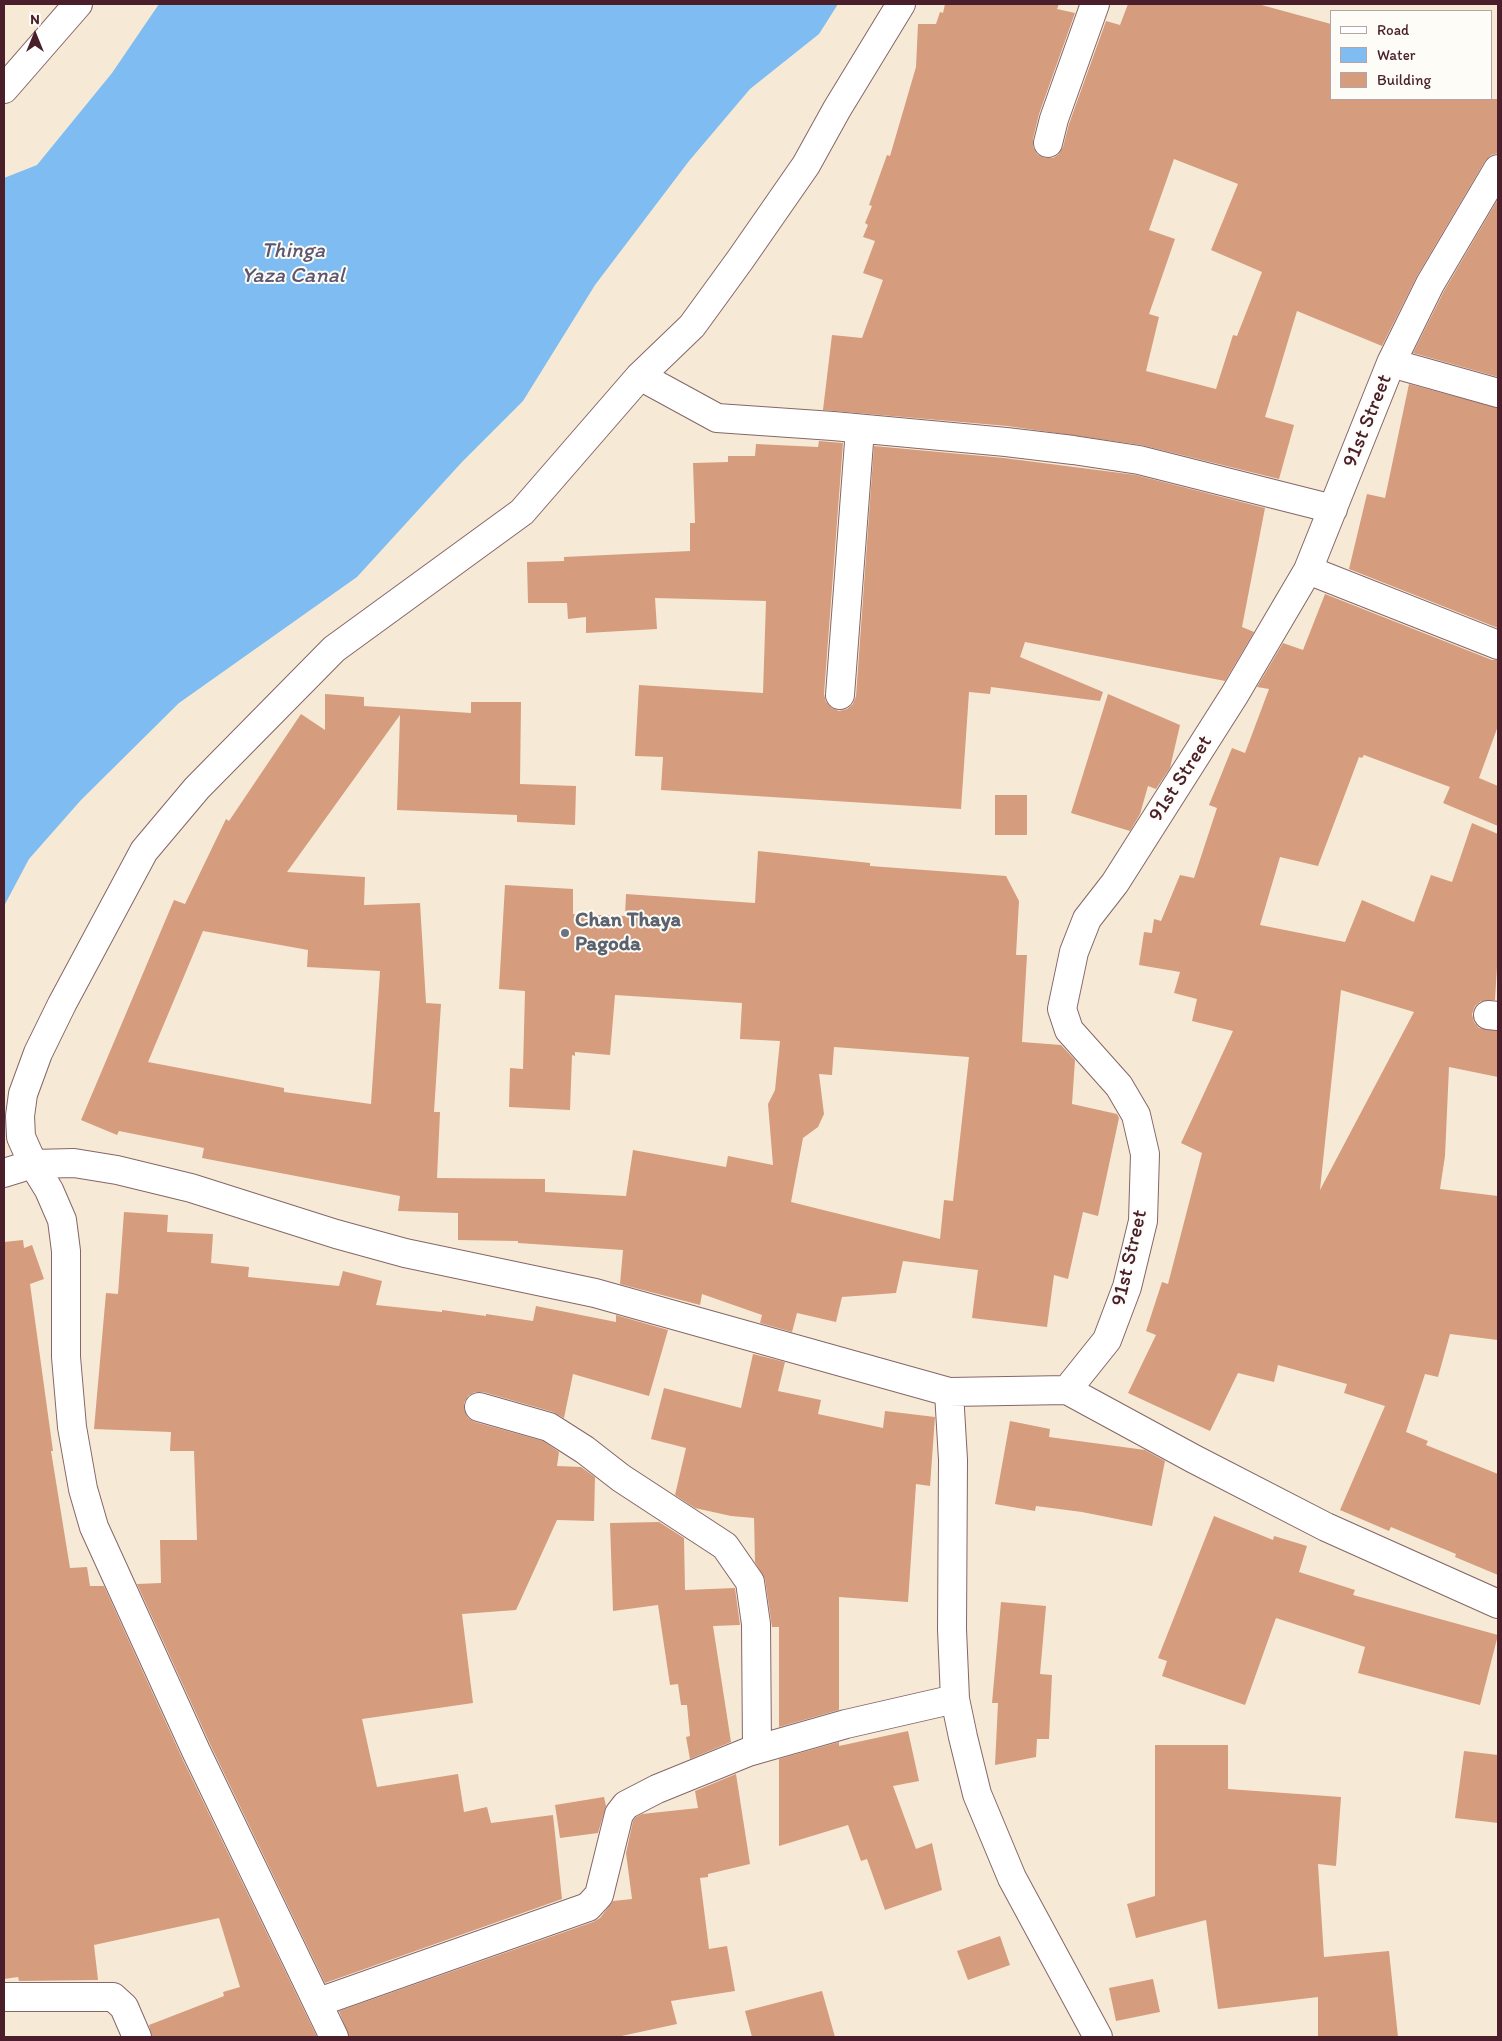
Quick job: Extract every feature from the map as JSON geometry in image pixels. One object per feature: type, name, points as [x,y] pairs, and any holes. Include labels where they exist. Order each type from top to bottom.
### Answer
[{"type":"street","points":[[4,89],[78,4]]},
{"type":"street","points":[[334,2037],[196,1751],[94,1527],[83,1489],[72,1428],[66,1357],[66,1251],[62,1220],[50,1190],[33,1164],[21,1137],[20,1116],[23,1094],[38,1054],[62,1004],[144,851],[203,781],[334,650],[522,512],[640,376],[692,326],[806,165],[837,108],[901,4]]},
{"type":"street","points":[[1048,143],[1054,119],[1095,4]]},
{"type":"street","name":"91st Street","points":[[1067,1390],[1107,1340],[1127,1287],[1143,1221],[1145,1154],[1136,1115],[1119,1086],[1069,1030],[1062,1009],[1074,952],[1087,919],[1115,882],[1235,694],[1308,570],[1391,363],[1430,284],[1498,169]]},
{"type":"street","points":[[1391,363],[1498,393]]},
{"type":"street","points":[[640,376],[717,418],[1006,442],[1130,459],[1333,508]]},
{"type":"street","points":[[840,695],[860,429]]},
{"type":"street","points":[[1308,570],[1498,645]]},
{"type":"street","points":[[4,1173],[33,1164],[74,1163],[117,1170],[191,1188],[336,1234],[404,1252],[595,1293],[949,1392],[1067,1390],[1194,1459],[1326,1527],[1498,1604]]},
{"type":"street","points":[[949,1392],[953,1460],[952,1628],[955,1699],[977,1794],[1012,1878],[1098,2037]]},
{"type":"street","points":[[479,1407],[549,1428],[725,1546],[750,1582],[754,1607],[756,1624],[757,1749]]},
{"type":"street","points":[[318,2002],[588,1907],[599,1895],[619,1814],[626,1806],[657,1790],[757,1749],[846,1724],[955,1699]]},
{"type":"street","points":[[4,1997],[113,1997],[124,2006],[137,2037]]},
{"type":"water","name":"Thinga Yaza Canal","points":[[159,4],[838,4],[819,34],[750,89],[689,161],[595,285],[523,401],[462,462],[357,577],[179,703],[81,800],[29,859],[4,906],[4,178],[37,165],[112,73]]},
{"type":"building","points":[[945,4],[1059,4],[1057,9],[1075,13],[1039,114],[1033,139],[1033,147],[1037,154],[1045,158],[1053,158],[1059,154],[1063,147],[1069,124],[1106,21],[1120,25],[1128,4],[1258,4],[1330,24],[1330,100],[1498,99],[1498,153],[1491,155],[1485,161],[1417,276],[1382,346],[1297,311],[1265,417],[1294,425],[1279,479],[1141,445],[1007,426],[823,410],[832,335],[862,338],[883,280],[863,273],[875,241],[863,237],[868,225],[865,223],[872,206],[869,205],[887,155],[890,156],[916,67],[918,24],[936,24],[940,12],[943,13]],"holes":[[[1174,159],[1238,184],[1211,250],[1262,272],[1237,336],[1233,335],[1216,389],[1146,371],[1159,317],[1149,314],[1175,239],[1149,230]]]},
{"type":"building","points":[[1498,199],[1498,377],[1413,353],[1444,291]]},
{"type":"building","points":[[1409,384],[1498,408],[1498,628],[1349,569],[1367,494],[1385,498]]},
{"type":"building","points":[[819,441],[843,443],[824,694],[826,702],[832,708],[839,711],[847,709],[853,704],[856,696],[874,446],[1004,458],[1136,475],[1265,508],[1242,627],[1254,632],[1225,681],[1025,642],[1020,657],[1103,692],[1100,701],[991,687],[990,694],[969,692],[961,809],[661,790],[663,757],[635,756],[639,685],[763,693],[766,601],[655,598],[657,629],[586,633],[586,617],[568,619],[567,603],[528,603],[527,562],[564,561],[564,557],[690,551],[690,523],[695,523],[693,463],[728,462],[728,456],[755,456],[756,444],[818,447]]},
{"type":"building","points":[[1325,594],[1492,660],[1498,660],[1498,726],[1479,778],[1498,786],[1498,826],[1443,803],[1450,787],[1364,755],[1362,758],[1359,757],[1318,866],[1280,857],[1260,925],[1345,942],[1362,900],[1414,922],[1431,875],[1452,882],[1472,823],[1498,834],[1498,950],[1495,1000],[1481,1001],[1475,1006],[1472,1014],[1474,1022],[1479,1028],[1498,1031],[1498,1077],[1449,1067],[1445,1156],[1440,1189],[1498,1196],[1498,1340],[1450,1334],[1438,1377],[1425,1374],[1406,1432],[1428,1441],[1426,1445],[1498,1474],[1498,1575],[1455,1557],[1456,1554],[1391,1527],[1389,1531],[1340,1510],[1385,1406],[1344,1393],[1347,1384],[1278,1365],[1274,1382],[1238,1373],[1210,1431],[1128,1393],[1156,1335],[1146,1331],[1162,1282],[1168,1284],[1202,1153],[1181,1143],[1233,1031],[1192,1021],[1197,999],[1174,993],[1180,972],[1139,965],[1144,932],[1152,933],[1154,919],[1161,921],[1180,875],[1194,878],[1217,808],[1209,805],[1232,748],[1245,753],[1269,689],[1257,687],[1283,643],[1303,650]],"holes":[[[1341,990],[1414,1012],[1320,1190]]]},
{"type":"building","points":[[325,694],[364,697],[364,706],[471,713],[471,702],[521,702],[520,784],[576,786],[575,825],[517,822],[517,815],[397,810],[400,715],[287,872],[365,877],[364,905],[420,903],[426,1003],[441,1004],[434,1112],[440,1112],[437,1178],[545,1179],[545,1192],[626,1196],[633,1150],[726,1167],[728,1156],[773,1165],[768,1104],[775,1090],[780,1041],[740,1039],[742,1003],[615,995],[610,1055],[575,1052],[575,1056],[572,1055],[570,1110],[509,1107],[510,1068],[523,1069],[525,991],[499,989],[505,885],[573,889],[573,914],[625,916],[626,894],[755,903],[758,851],[870,863],[870,866],[1006,876],[1019,901],[1016,955],[1027,955],[1022,1042],[1061,1045],[1075,1060],[1072,1104],[1117,1114],[1119,1118],[1098,1216],[1083,1212],[1068,1279],[1054,1275],[1047,1327],[972,1318],[978,1270],[903,1261],[896,1293],[842,1297],[836,1322],[797,1313],[792,1332],[760,1323],[762,1315],[702,1294],[700,1305],[620,1284],[623,1250],[518,1243],[518,1241],[458,1240],[458,1213],[398,1211],[400,1196],[202,1158],[204,1148],[119,1131],[117,1135],[81,1120],[174,900],[185,904],[226,819],[229,821],[301,714],[325,730]],"holes":[[[203,931],[308,950],[307,967],[380,971],[371,1104],[284,1092],[284,1088],[148,1062]],[[834,1047],[969,1057],[953,1201],[944,1200],[940,1239],[791,1202],[803,1138],[818,1127],[824,1114],[819,1074],[832,1075]]]},
{"type":"building","points":[[1108,694],[1180,725],[1170,768],[1156,789],[1148,786],[1140,814],[1130,831],[1071,813]]},
{"type":"building","points":[[995,795],[1027,795],[1027,835],[995,835]]},
{"type":"building","points":[[124,1212],[168,1215],[167,1232],[213,1234],[211,1263],[249,1267],[248,1277],[339,1286],[343,1271],[382,1281],[376,1305],[442,1312],[442,1310],[486,1316],[486,1314],[533,1321],[536,1306],[616,1322],[616,1315],[668,1330],[649,1396],[573,1374],[564,1418],[553,1412],[483,1392],[475,1392],[468,1396],[464,1403],[464,1410],[468,1418],[475,1422],[543,1441],[559,1452],[557,1466],[581,1467],[595,1477],[594,1521],[557,1520],[516,1610],[462,1614],[473,1703],[362,1719],[377,1787],[458,1774],[464,1812],[487,1807],[491,1823],[553,1815],[562,1899],[325,1983],[210,1744],[137,1584],[161,1583],[160,1540],[197,1540],[194,1451],[170,1451],[171,1432],[94,1429],[106,1293],[118,1294]]},
{"type":"building","points":[[23,1240],[24,1248],[32,1245],[44,1279],[30,1284],[53,1451],[51,1451],[70,1568],[87,1567],[90,1586],[104,1586],[182,1758],[317,2037],[152,2037],[149,2025],[224,1996],[223,1992],[240,1987],[219,1918],[94,1945],[98,1980],[19,1981],[18,1977],[4,1979],[4,1242]]},
{"type":"building","points":[[753,1354],[785,1362],[778,1391],[821,1400],[818,1414],[883,1428],[885,1411],[935,1417],[930,1486],[916,1484],[908,1602],[839,1597],[839,1710],[779,1727],[779,1627],[772,1627],[765,1579],[755,1562],[754,1518],[731,1516],[695,1508],[675,1495],[686,1448],[651,1439],[664,1388],[741,1408]]},
{"type":"building","points":[[1010,1421],[1050,1429],[1049,1437],[1145,1450],[1165,1461],[1152,1526],[1082,1512],[1036,1506],[1035,1511],[995,1504]]},
{"type":"building","points":[[1214,1516],[1273,1540],[1274,1536],[1307,1546],[1299,1572],[1355,1590],[1353,1595],[1498,1635],[1480,1705],[1358,1673],[1365,1647],[1276,1618],[1245,1705],[1162,1676],[1167,1661],[1158,1658]]},
{"type":"building","points":[[659,1522],[684,1538],[685,1590],[735,1588],[740,1625],[713,1626],[731,1742],[690,1759],[686,1737],[690,1736],[687,1705],[681,1705],[678,1684],[670,1685],[658,1605],[613,1611],[610,1523]]},
{"type":"building","points":[[1001,1602],[1046,1606],[1040,1674],[1052,1675],[1049,1739],[1037,1739],[1036,1757],[995,1765],[998,1703],[992,1703]]},
{"type":"building","points":[[908,1731],[919,1781],[893,1786],[916,1849],[932,1843],[942,1890],[885,1910],[867,1859],[861,1861],[848,1825],[779,1846],[779,1759],[839,1742],[839,1746]]},
{"type":"building","points":[[1155,1745],[1228,1745],[1228,1789],[1341,1797],[1336,1866],[1318,1864],[1324,1957],[1389,1951],[1398,2037],[1318,2037],[1318,1997],[1218,2009],[1206,1920],[1136,1938],[1127,1904],[1155,1896]]},
{"type":"building","points":[[1464,1751],[1498,1755],[1498,1823],[1455,1818]]},
{"type":"building","points":[[736,1774],[750,1864],[708,1874],[708,1877],[700,1878],[709,1949],[727,1946],[735,1991],[671,2001],[677,2024],[617,2037],[349,2037],[339,2011],[593,1922],[600,1918],[613,1901],[632,1899],[626,1853],[633,1821],[636,1817],[642,1814],[698,1808],[695,1791]]},
{"type":"building","points":[[604,1797],[606,1806],[598,1833],[560,1838],[555,1805]]},
{"type":"building","points":[[1000,1936],[1010,1965],[968,1980],[957,1951]]},
{"type":"building","points":[[1153,1979],[1160,2012],[1116,2021],[1109,1988]]},
{"type":"building","points":[[822,1991],[835,2037],[752,2037],[745,2011]]},
{"type":"place","name":"Chan Thaya Pagoda","points":[[565,933]]}]
